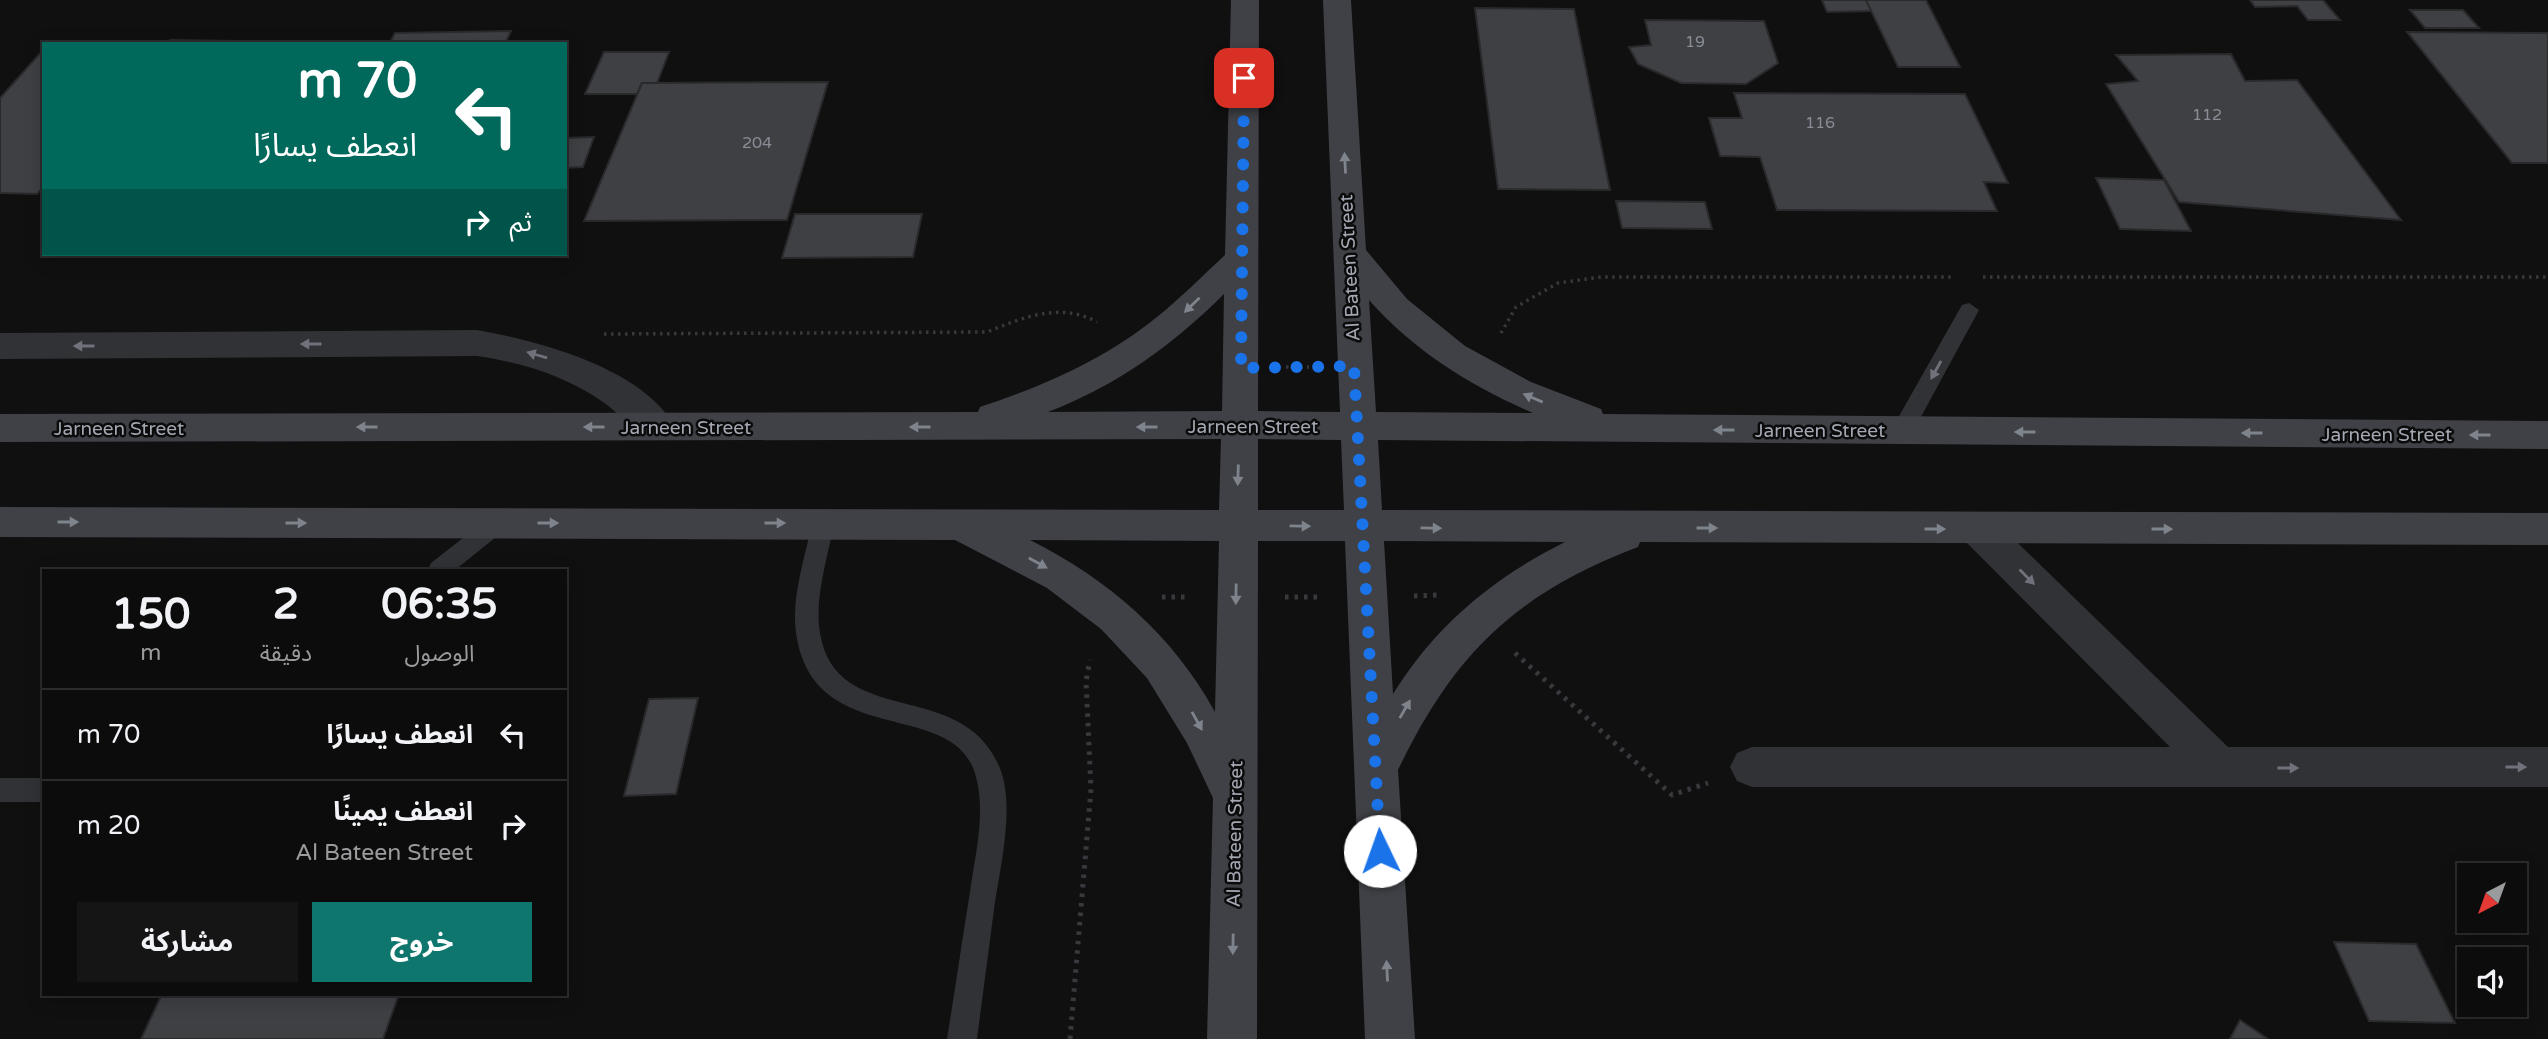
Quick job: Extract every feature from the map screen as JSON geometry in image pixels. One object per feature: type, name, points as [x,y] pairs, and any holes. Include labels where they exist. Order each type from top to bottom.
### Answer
[{"type":"main road","name":"Al Bateen Street","points":[[1232,1039],[1245,0]]},
{"type":"main road","name":"Al Bateen Street","points":[[1337,0],[1390,1039]]},
{"type":"main road","points":[[1349,249],[1366,277],[1391,305],[1456,357],[1531,398],[1620,429]]},
{"type":"main road","points":[[962,427],[1024,408],[1081,383],[1133,353],[1172,323],[1242,258]]},
{"type":"main road","name":"Jarneen Street","points":[[0,428],[1240,425],[2548,435]]},
{"type":"main road","points":[[0,522],[2548,529]]},
{"type":"main road","points":[[954,524],[1011,548],[1065,577],[1112,614],[1150,651],[1182,694],[1235,797]]},
{"type":"main road","points":[[1376,771],[1395,727],[1418,686],[1476,618],[1515,588],[1558,563],[1602,543],[1650,528]]},
{"type":"street","points":[[0,346],[477,343],[540,355],[594,376],[617,391],[657,427]]},
{"type":"street","points":[[1978,529],[2220,768]]},
{"type":"street","points":[[1752,767],[2548,767]]},
{"type":"lane","points":[[1902,431],[1969,310]]},
{"type":"lane","points":[[440,569],[498,523]]},
{"type":"lane","points":[[823,523],[808,611],[812,655],[823,675],[839,691],[860,704],[938,720],[960,733],[977,751],[989,772],[995,798],[993,824],[962,1039]]},
{"type":"lane","points":[[0,790],[42,790]]},
{"type":"path","points":[[1497,341],[1516,307],[1558,283],[1601,276],[1963,277]]},
{"type":"path","points":[[1977,277],[2548,277]]},
{"type":"path","points":[[1241,368],[1354,366]]},
{"type":"path","points":[[1070,1039],[1091,789],[1086,681],[1092,649],[1112,614],[1137,597],[1450,595],[1672,796],[1752,767]]},
{"type":"building","points":[[1822,0],[1866,0],[1872,11],[1827,12]]},
{"type":"building","points":[[1866,0],[1926,0],[1960,67],[1898,67]]},
{"type":"building","points":[[2250,0],[2323,0],[2340,20],[2308,20],[2297,6],[2255,7]]},
{"type":"building","points":[[1475,8],[1574,9],[1610,190],[1498,189]]},
{"type":"building","points":[[2410,10],[2463,10],[2479,28],[2425,28]]},
{"type":"building","points":[[1645,20],[1764,21],[1778,63],[1746,84],[1681,83],[1638,64],[1629,47],[1651,45]]},
{"type":"building","points":[[511,31],[506,42],[390,42],[395,33]]},
{"type":"building","points":[[2407,32],[2548,33],[2548,163],[2512,163]]},
{"type":"building","points":[[170,40],[306,42],[168,42]]},
{"type":"building","points":[[42,51],[42,188],[37,194],[0,193],[0,98]]},
{"type":"building","points":[[604,52],[669,52],[657,83],[642,83],[637,94],[585,94]]},
{"type":"building","points":[[2231,54],[2245,81],[2297,80],[2401,220],[2179,202],[2106,84],[2138,81],[2116,55]]},
{"type":"building","points":[[828,82],[787,220],[584,221],[642,83]]},
{"type":"building","points":[[1734,93],[1965,94],[2008,183],[1984,182],[1997,211],[1777,210],[1760,157],[1720,156],[1709,118],[1742,118]]},
{"type":"building","points":[[594,137],[583,167],[567,168],[567,138]]},
{"type":"building","points":[[2096,178],[2164,180],[2191,231],[2120,229]]},
{"type":"building","points":[[1616,201],[1705,202],[1712,229],[1622,228]]},
{"type":"building","points":[[795,214],[922,214],[913,257],[782,258]]},
{"type":"building","points":[[698,698],[676,794],[624,796],[649,699]]},
{"type":"building","points":[[2334,942],[2416,944],[2455,1023],[2369,1021]]},
{"type":"building","points":[[161,996],[398,996],[383,1039],[141,1039]]},
{"type":"building","points":[[2240,1020],[2268,1039],[2230,1039]]},
{"type":"route","points":[[1244,78],[1241,368],[1354,366],[1380,851]]}]
